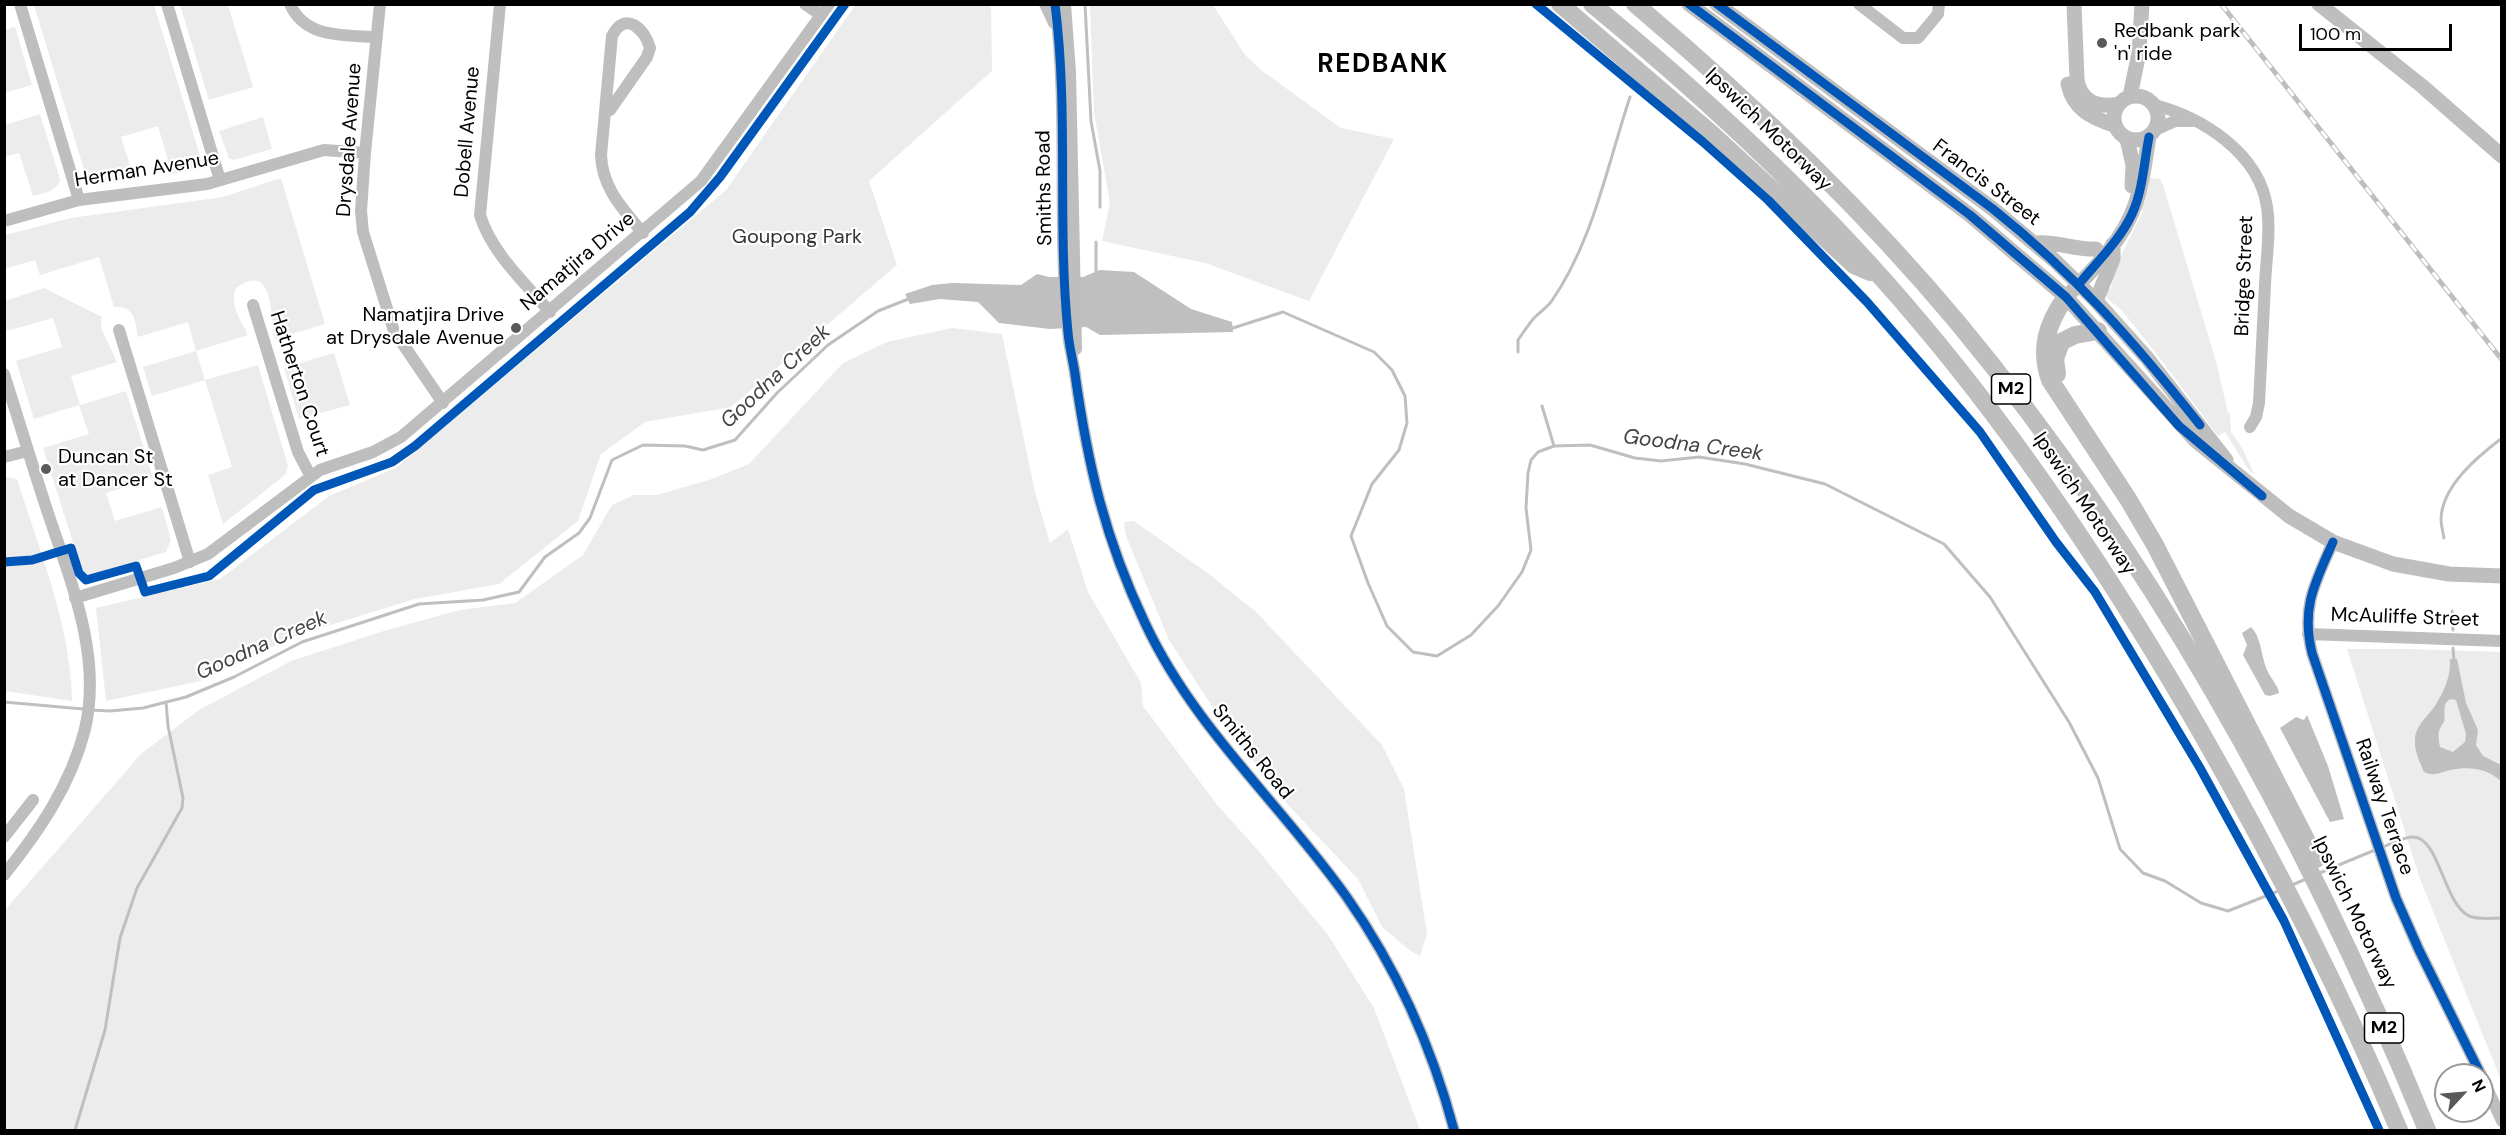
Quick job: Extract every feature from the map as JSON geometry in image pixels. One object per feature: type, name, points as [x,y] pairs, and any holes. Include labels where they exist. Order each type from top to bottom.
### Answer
[{"type":"highway","points":[[1560,4],[1713,135],[1854,265],[1880,276]]},
{"type":"highway","name":"Ipswich Motorway","points":[[1592,4],[1662,62],[1744,136],[1808,199],[1880,276],[1976,390],[2073,524],[2173,685],[2269,856],[2355,1028],[2399,1131]]},
{"type":"highway","name":"Ipswich Motorway","points":[[1635,4],[1777,130],[1859,212],[1956,321],[2078,480],[2162,606],[2302,844],[2329,898],[2337,928],[2386,1032],[2427,1131]]},
{"type":"highway","points":[[2066,297],[2049,324],[2045,341],[2045,357],[2054,387],[2079,422],[2155,545],[2302,844]]},
{"type":"highway","points":[[2079,422],[2058,377],[2055,367],[2056,352],[2061,342],[2070,336],[2098,331]]},
{"type":"main road","name":"Francis Street","points":[[1689,4],[1970,215],[2066,297],[2179,426],[2275,507],[2333,542],[2375,558],[2424,571],[2502,576]]},
{"type":"main road","name":"Francis Street","points":[[1717,4],[2036,243],[2076,280],[2147,358],[2234,471]]},
{"type":"main road","points":[[2074,4],[2078,84],[2083,95],[2091,102],[2102,106],[2136,95],[2152,102]]},
{"type":"main road","points":[[2142,4],[2139,53],[2124,100],[2114,117],[2117,130],[2127,139],[2134,141],[2152,134]]},
{"type":"main road","points":[[2319,4],[2415,80],[2502,156]]},
{"type":"main road","points":[[2075,33],[2069,59],[2068,80],[2072,97],[2086,113],[2115,124]]},
{"type":"main road","points":[[2076,280],[2113,244],[2136,205],[2152,134],[2159,117],[2152,102],[2139,53]]},
{"type":"main road","points":[[2066,297],[2096,249],[2120,217],[2132,188],[2133,165],[2127,139]]},
{"type":"main road","points":[[2036,243],[2054,242],[2076,249],[2096,249]]},
{"type":"main road","points":[[2096,301],[2113,259],[2113,244]]},
{"type":"street","points":[[20,4],[79,200]]},
{"type":"street","points":[[167,4],[220,180]]},
{"type":"street","points":[[290,4],[300,21],[315,30],[334,34],[377,37]]},
{"type":"street","name":"Drysdale Avenue","points":[[380,4],[361,211],[363,232],[387,315],[407,352],[443,403]]},
{"type":"street","name":"Dobell Avenue","points":[[500,4],[480,215],[484,228],[495,246],[550,312]]},
{"type":"street","points":[[805,4],[821,15]]},
{"type":"street","name":"Namatjira Drive","points":[[75,598],[190,562],[220,546],[310,475],[393,443],[691,191],[712,169],[829,4]]},
{"type":"street","points":[[1045,4],[1059,32]]},
{"type":"street","name":"Smiths Road","points":[[1055,4],[1062,87],[1075,371],[1088,461],[1102,514],[1121,570],[1146,626],[1175,680],[1204,722],[1308,848],[1368,929],[1414,1015],[1435,1067],[1454,1131]]},
{"type":"street","name":"Smiths Road","points":[[1065,4],[1070,72],[1070,268]]},
{"type":"street","points":[[1859,4],[1903,38],[1918,38],[1938,14],[1939,4]]},
{"type":"street","points":[[606,112],[610,110],[635,75],[650,48],[643,32],[627,23],[615,30],[612,36],[601,155],[604,176],[617,202],[643,233]]},
{"type":"street","name":"Bridge Street","points":[[2152,102],[2183,114],[2226,140],[2246,162],[2262,188],[2267,207],[2259,403],[2256,417],[2250,427]]},
{"type":"street","points":[[2152,134],[2175,120],[2193,121]]},
{"type":"street","name":"Herman Avenue","points":[[4,221],[79,200],[192,186],[220,180],[324,150],[366,153]]},
{"type":"street","name":"Hatherton Court","points":[[253,305],[298,452],[310,475]]},
{"type":"street","points":[[119,330],[190,562]]},
{"type":"street","points":[[4,374],[75,598],[87,651],[89,698],[85,730],[59,796],[39,830],[4,875]]},
{"type":"street","points":[[4,457],[28,451]]},
{"type":"street","name":"Railway Terrace","points":[[2333,542],[2311,591],[2308,634],[2315,662],[2387,872],[2415,942],[2475,1063]]},
{"type":"street","name":"McAuliffe Street","points":[[2308,634],[2502,641]]},
{"type":"street","points":[[4,837],[33,800]]},
{"type":"street","name":"Railway Terrace","points":[[2494,1104],[2502,1121]]},
{"type":"green space","name":"Goupong Park","points":[[856,4],[991,5],[992,71],[869,181],[897,265],[731,407],[645,422],[601,454],[578,521],[499,584],[415,599],[295,636],[201,681],[106,701],[96,608],[220,579],[329,496],[396,468],[726,190]]},
{"type":"green space","points":[[1090,4],[1213,5],[1245,55],[1261,70],[1341,128],[1394,139],[1309,301],[1205,263],[1102,241],[1110,203],[1094,112]]},
{"type":"green space","points":[[34,5],[154,5],[201,159],[199,169],[172,174],[158,126],[121,137],[134,178],[94,181],[85,173]]},
{"type":"green space","points":[[180,5],[228,5],[253,87],[209,100]]},
{"type":"green space","points":[[15,27],[32,85],[5,93],[5,30]]},
{"type":"green space","points":[[40,114],[60,179],[53,189],[33,196],[19,153],[5,157],[5,125]]},
{"type":"green space","points":[[263,117],[272,149],[234,160],[229,158],[219,131]]},
{"type":"green space","points":[[281,178],[325,324],[275,339],[271,306],[264,286],[258,281],[249,281],[236,288],[234,294],[237,312],[248,335],[196,351],[188,322],[138,337],[133,315],[126,309],[114,307],[99,257],[40,275],[35,260],[5,269],[5,235],[71,218],[223,197]]},
{"type":"green space","points":[[2150,178],[2160,179],[2163,185],[2217,365],[2228,413],[2230,413],[2231,432],[2241,446],[2255,475],[2248,469],[2225,432],[2218,436],[2135,327],[2111,302],[2105,292],[2105,287],[2111,289],[2112,283],[2108,282],[2143,211],[2141,209]]},
{"type":"green space","points":[[44,288],[102,317],[101,328],[117,362],[71,376],[80,405],[126,391],[153,478],[106,493],[115,521],[162,507],[171,540],[166,552],[92,574],[87,574],[81,567],[43,448],[89,434],[79,405],[34,419],[16,361],[62,347],[53,318],[7,331],[5,323],[5,301]]},
{"type":"green space","points":[[952,328],[1002,334],[1035,492],[1050,543],[1068,529],[1088,592],[1141,683],[1143,706],[1218,806],[1328,935],[1374,1008],[1420,1130],[5,1130],[5,910],[141,754],[199,710],[291,661],[387,630],[460,610],[515,603],[583,555],[612,505],[634,495],[657,495],[712,479],[749,464],[843,363],[887,342]]},
{"type":"green space","points":[[196,351],[205,380],[152,396],[143,367]]},
{"type":"green space","points":[[334,353],[350,405],[299,419],[284,368]]},
{"type":"green space","points":[[258,365],[288,466],[285,475],[223,524],[208,475],[232,467],[205,380]]},
{"type":"green space","points":[[5,477],[17,479],[52,588],[66,644],[72,701],[5,691]]},
{"type":"green space","points":[[1134,521],[1209,574],[1256,612],[1382,745],[1404,789],[1427,934],[1420,956],[1409,950],[1382,927],[1358,879],[1288,805],[1219,717],[1169,640],[1126,536],[1124,522]]},
{"type":"green space","points":[[2347,649],[2501,652],[2501,1080],[2420,879]]},
{"type":"shaded area","points":[[1100,270],[1134,272],[1191,309],[1232,322],[1233,332],[1100,335],[1086,327],[1050,329],[999,323],[978,302],[940,299],[910,304],[905,294],[932,285],[952,283],[1021,285],[1037,274],[1049,277],[1083,277]]},
{"type":"shaded area","points":[[2251,627],[2257,637],[2269,675],[2279,693],[2265,695],[2243,655],[2247,645],[2242,633]]},
{"type":"shaded area","points":[[2450,659],[2457,659],[2466,703],[2478,730],[2476,745],[2483,756],[2501,765],[2501,781],[2484,771],[2471,769],[2434,774],[2424,772],[2415,748],[2416,735],[2420,725],[2442,693]],"holes":[[[2451,699],[2456,700],[2466,734],[2465,742],[2453,752],[2440,747],[2439,734],[2444,722],[2446,703]]]},
{"type":"shaded area","points":[[2307,715],[2328,766],[2344,819],[2330,822],[2280,728],[2296,717],[2304,720]]},
{"type":"waterway","points":[[1085,4],[1091,121],[1100,171],[1100,207]]},
{"type":"waterway","points":[[1518,352],[1518,340],[1534,318],[1551,302],[1578,254],[1598,203],[1630,97]]},
{"type":"waterway","points":[[1096,242],[1096,273]]},
{"type":"waterway","name":"Goodna Creek","points":[[90,710],[143,708],[186,697],[234,677],[302,642],[419,604],[483,600],[519,592],[545,557],[579,533],[590,518],[612,460],[643,445],[685,446],[703,450],[735,440],[777,393],[828,345],[878,311],[911,298]]},
{"type":"waterway","name":"Goodna Creek","points":[[1229,327],[1233,328],[1283,312],[1374,352],[1392,370],[1405,396],[1407,423],[1399,450],[1372,484],[1351,536],[1387,626],[1413,652],[1437,656],[1471,635],[1498,606],[1522,572],[1531,550],[1526,508],[1528,473],[1531,460],[1538,452],[1554,446],[1590,445],[1635,458],[1661,461],[1699,457],[1745,464],[1825,484],[1944,544],[1990,597],[2069,722],[2098,778],[2120,849],[2143,873],[2165,881],[2201,903],[2228,911],[2281,890]]},
{"type":"waterway","points":[[1542,406],[1554,446]]},
{"type":"waterway","points":[[2444,538],[2441,519],[2447,495],[2462,473],[2502,438]]},
{"type":"waterway","points":[[2452,611],[2453,630]]},
{"type":"waterway","points":[[2453,648],[2454,661]]},
{"type":"waterway","name":"Goodna Creek","points":[[4,702],[83,709]]},
{"type":"waterway","points":[[75,1130],[105,1030],[120,938],[137,888],[182,808],[183,798],[168,726],[166,702]]},
{"type":"waterway","name":"Goodna Creek","points":[[2381,848],[2412,837],[2421,839],[2429,847],[2460,909],[2473,917],[2502,918]]},
{"type":"waterway","name":"Goodna Creek","points":[[2317,874],[2375,850]]},
{"type":"waterway","name":"Goodna Creek","points":[[2292,885],[2306,879]]},
{"type":"railway","points":[[2221,4],[2502,360]]},
{"type":"cycle path","points":[[4,562],[32,560],[71,548],[79,573],[86,580],[136,566],[145,592],[209,576],[314,490],[392,462],[415,446],[690,212],[720,177],[845,4]]},
{"type":"cycle path","points":[[1055,4],[1061,86],[1063,250],[1069,337],[1092,471],[1119,562],[1145,623],[1188,697],[1346,896],[1381,951],[1423,1038],[1454,1130]]},
{"type":"cycle path","points":[[1536,4],[1703,142],[1768,200],[1867,302],[1980,432],[2056,542],[2095,592],[2200,768],[2284,921],[2379,1130]]},
{"type":"cycle path","points":[[1689,4],[1970,215],[2066,297],[2179,426],[2262,496]]},
{"type":"cycle path","points":[[1717,4],[1993,209],[2023,234],[2103,311],[2200,425]]},
{"type":"cycle path","points":[[2079,284],[2115,242],[2132,214],[2141,186],[2149,137]]},
{"type":"cycle path","points":[[2333,542],[2316,583],[2309,608],[2308,622],[2312,653],[2396,898],[2475,1063]]},
{"type":"place","name":"Redbank park 'n' ride","points":[[2102,43]]},
{"type":"place","name":"Namatjira Drive at Drysdale Avenue","points":[[516,328]]},
{"type":"place","name":"Duncan St at Dancer St","points":[[46,469]]},
{"type":"district","name":"REDBANK","points":[[1383,65]]}]
